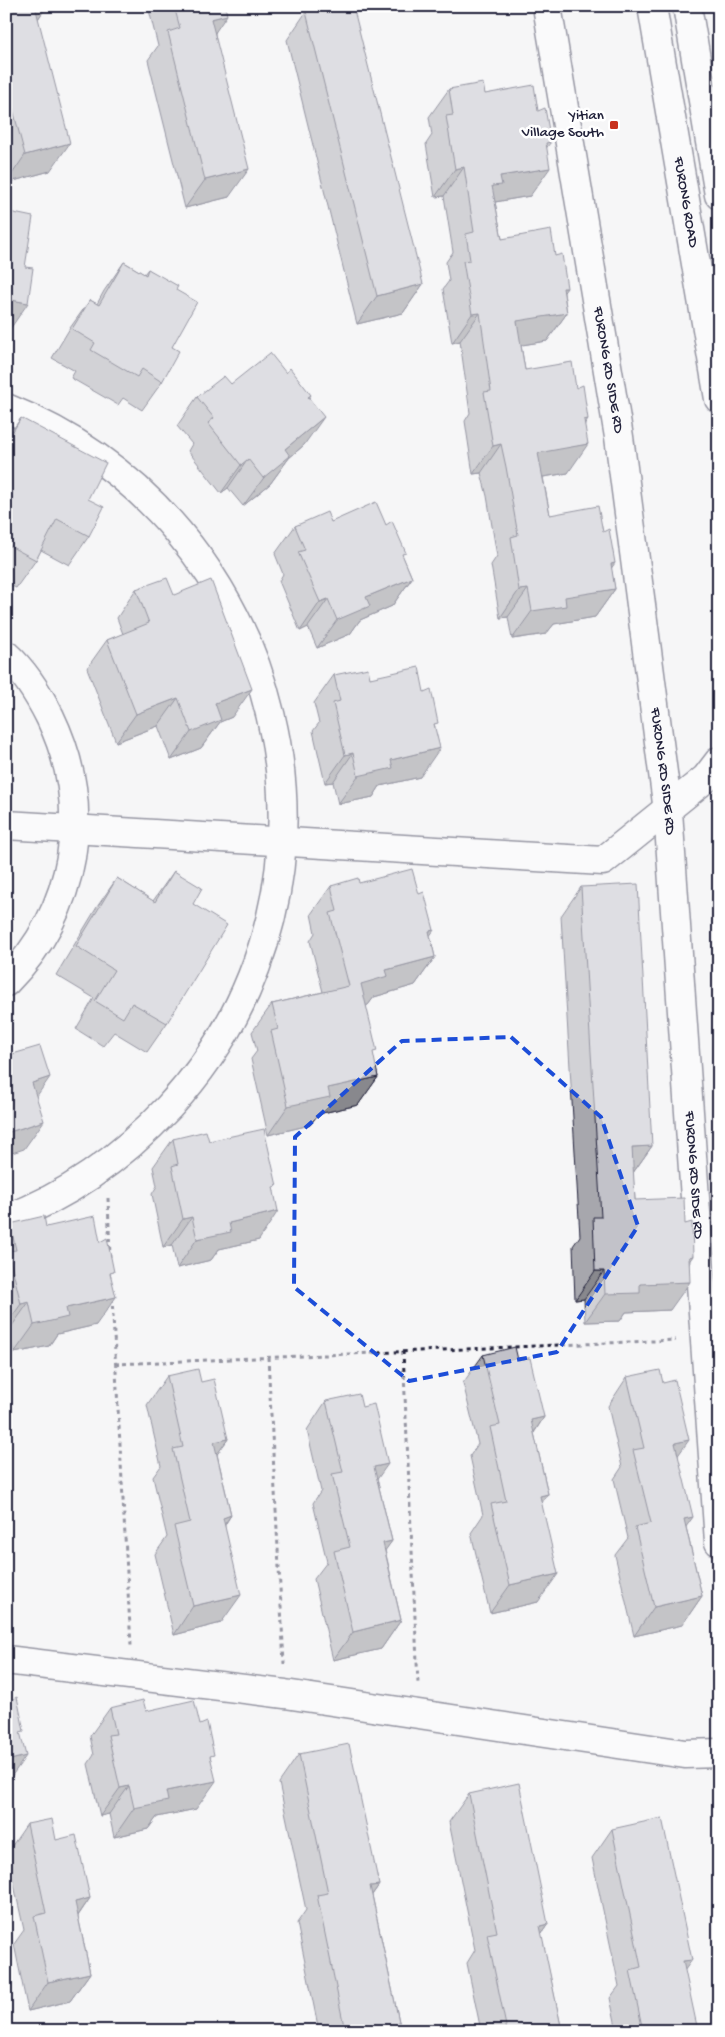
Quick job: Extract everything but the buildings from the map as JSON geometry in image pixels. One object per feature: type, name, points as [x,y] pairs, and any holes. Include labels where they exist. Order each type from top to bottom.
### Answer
[{"type":"street","name":"FURONG RD SIDE RD","points":[[547,6],[619,437],[668,811],[719,1542]]},
{"type":"street","name":"FURONG ROAD","points":[[652,6],[719,399]]},
{"type":"street","points":[[687,6],[719,194]]},
{"type":"street","points":[[6,408],[65,435],[102,459],[136,487],[179,531],[220,589],[241,627],[258,668],[270,710],[278,754],[282,797],[282,842],[275,895],[262,948],[242,998],[216,1046],[184,1090],[148,1130],[107,1164],[67,1190],[6,1219]]},
{"type":"street","points":[[6,655],[41,698],[60,739],[72,783],[75,829],[68,876],[51,922],[26,962],[6,982]]},
{"type":"street","points":[[6,825],[603,861],[668,811],[706,778],[719,761]]},
{"type":"street","points":[[6,1660],[285,1694],[685,1754],[719,1753]]},
{"type":"path","points":[[107,1164],[111,1264]]},
{"type":"path","points":[[112,1294],[133,1674]]},
{"type":"path","points":[[115,1364],[705,1338]]},
{"type":"path","points":[[403,1351],[420,1714]]},
{"type":"path","points":[[268,1357],[285,1694]]},
{"type":"highlighted area","points":[[511,1037],[601,1117],[638,1226],[557,1352],[409,1381],[294,1287],[295,1137],[402,1041]]},
{"type":"place","name":"Yitian Village South","points":[[614,125]]}]
